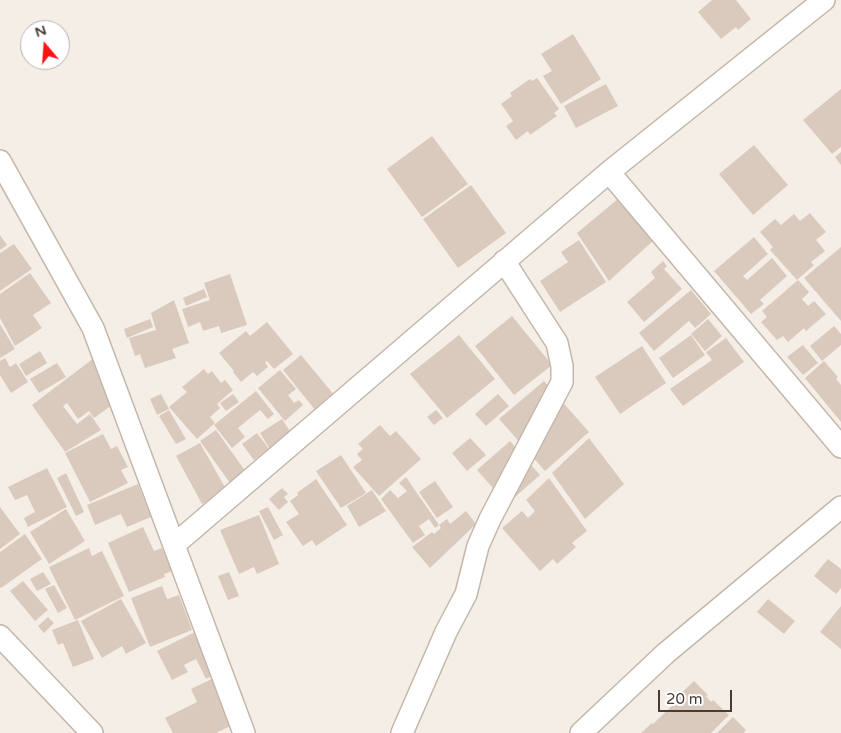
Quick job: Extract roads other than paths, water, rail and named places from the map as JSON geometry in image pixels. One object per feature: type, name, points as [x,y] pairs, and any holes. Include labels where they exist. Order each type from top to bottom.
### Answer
[{"type":"street","points":[[174,545],[609,172],[824,0]]},
{"type":"street","points":[[0,161],[93,328],[244,733]]},
{"type":"street","points":[[609,172],[841,446]]},
{"type":"street","points":[[402,733],[446,632],[466,594],[478,546],[490,519],[562,382],[562,366],[557,343],[504,261]]},
{"type":"street","points":[[581,733],[666,653],[841,507]]},
{"type":"street","points":[[0,636],[92,733]]}]
